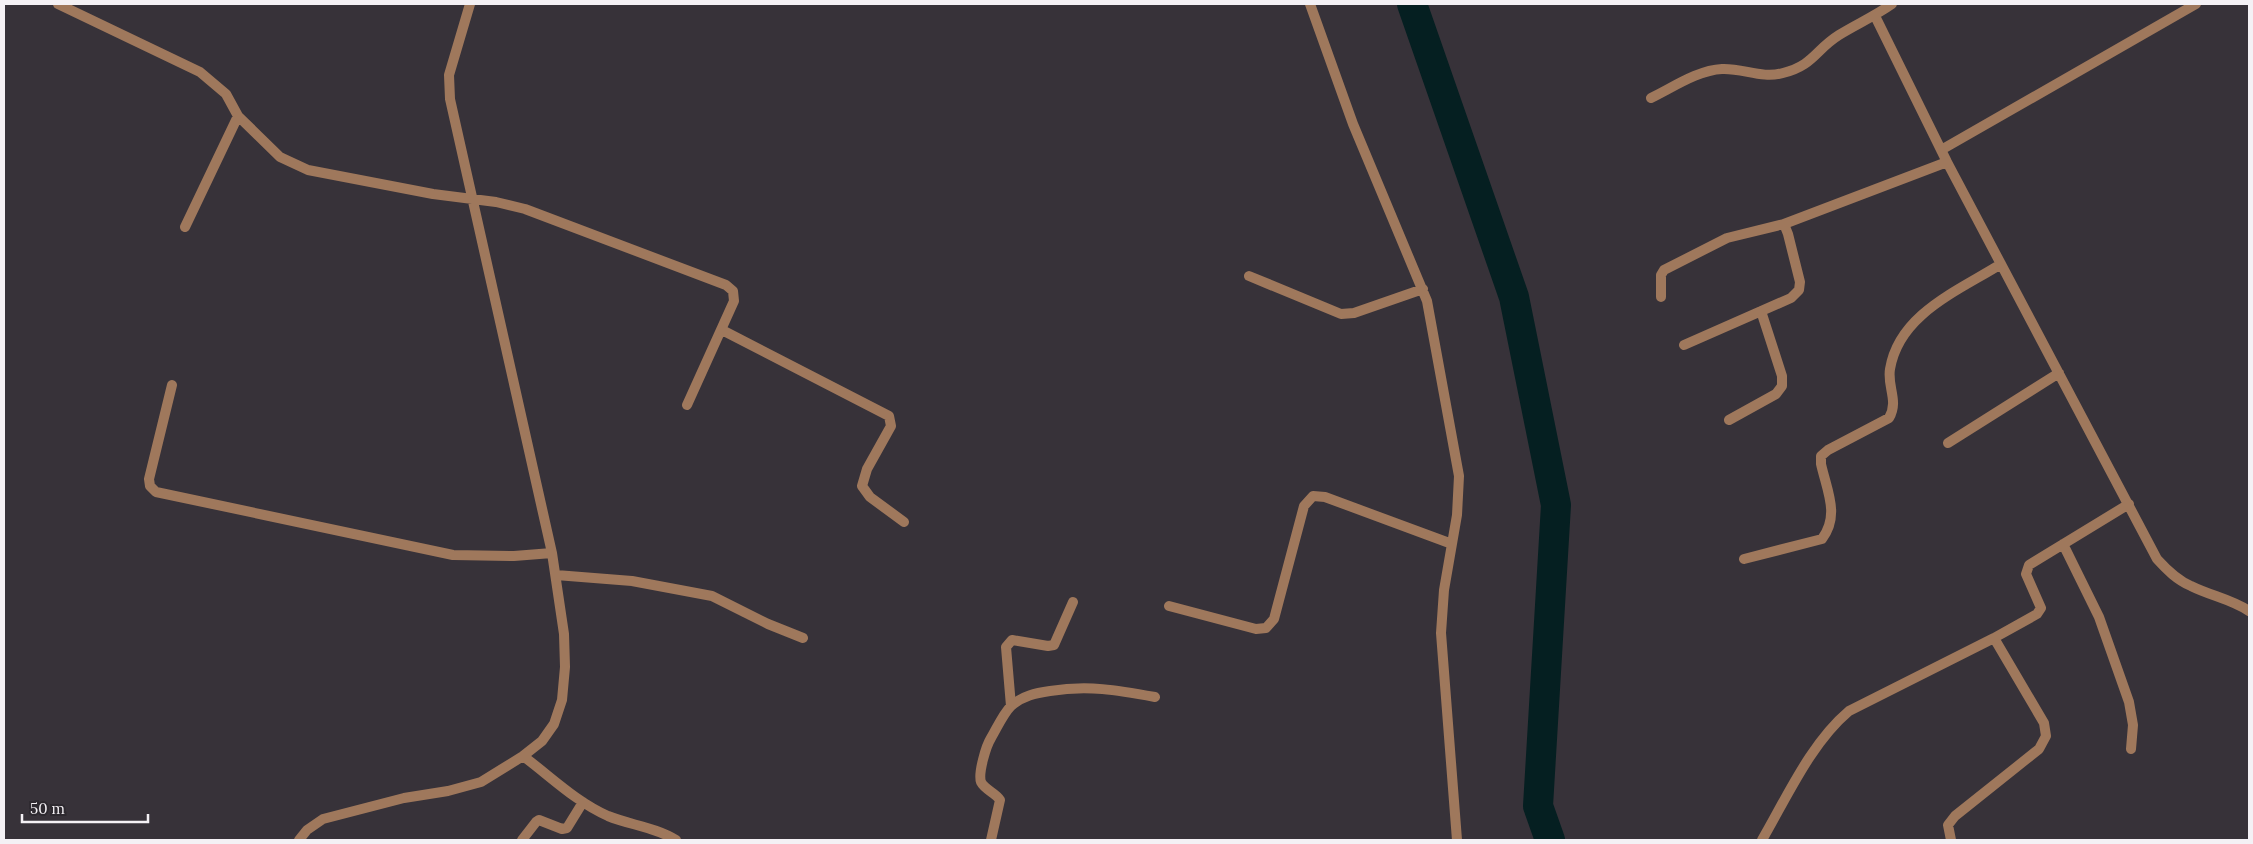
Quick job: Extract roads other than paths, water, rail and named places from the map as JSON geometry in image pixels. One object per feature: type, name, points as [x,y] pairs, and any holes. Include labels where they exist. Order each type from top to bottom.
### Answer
[{"type":"street","points":[[58,4],[200,72],[226,94],[238,116],[280,157],[301,168],[433,194],[468,198],[525,209],[726,285],[734,291],[734,300],[687,405]]},
{"type":"street","points":[[299,840],[307,830],[323,819],[404,798],[448,791],[481,782],[523,756],[542,741],[554,724],[562,700],[565,668],[564,634],[556,575],[549,553],[468,198],[470,187],[450,99],[449,75],[470,4]]},
{"type":"street","points":[[1310,4],[1353,124],[1423,289],[1429,310],[1459,476],[1457,516],[1444,590],[1441,633],[1457,840]]},
{"type":"street","points":[[1651,98],[1707,71],[1723,68],[1758,75],[1773,74],[1802,67],[1839,36],[1892,4]]},
{"type":"street","points":[[1941,150],[2196,4]]},
{"type":"street","points":[[1875,16],[1947,162],[2157,559],[2171,574],[2192,586],[2227,599],[2249,611]]},
{"type":"street","points":[[185,228],[238,116]]},
{"type":"street","points":[[1660,297],[1661,275],[1664,270],[1727,238],[1784,224],[1947,162]]},
{"type":"street","points":[[1684,345],[1791,298],[1799,290],[1800,282],[1784,224]]},
{"type":"street","points":[[1744,559],[1822,539],[1830,529],[1833,516],[1821,464],[1822,456],[1828,450],[1889,418],[1894,404],[1890,372],[1893,356],[1911,324],[1925,311],[2001,264]]},
{"type":"street","points":[[1249,276],[1341,314],[1354,313],[1423,289]]},
{"type":"street","points":[[1729,420],[1776,394],[1782,386],[1782,376],[1761,311]]},
{"type":"street","points":[[722,330],[889,416],[891,426],[867,469],[862,486],[870,497],[904,522]]},
{"type":"street","points":[[1948,443],[2059,373]]},
{"type":"street","points":[[172,385],[150,479],[150,486],[156,492],[434,552],[466,556],[514,556],[549,553]]},
{"type":"street","points":[[1169,606],[1256,629],[1266,628],[1274,619],[1304,506],[1313,496],[1325,497],[1452,544]]},
{"type":"street","points":[[1762,840],[1820,741],[1832,725],[1849,711],[2038,614],[2041,608],[2026,574],[2029,565],[2129,504]]},
{"type":"street","points":[[2063,544],[2099,617],[2126,693],[2133,725],[2131,749]]},
{"type":"street","points":[[556,575],[632,581],[712,596],[768,624],[802,638]]},
{"type":"street","points":[[1011,706],[1006,647],[1012,640],[1048,646],[1054,645],[1073,602]]},
{"type":"street","points":[[1951,840],[1948,825],[1955,816],[2039,749],[2046,736],[2044,723],[1994,638]]},
{"type":"street","points":[[991,840],[1000,800],[981,782],[982,770],[989,742],[1011,706],[1024,697],[1036,693],[1074,688],[1110,688],[1155,697]]},
{"type":"street","points":[[523,756],[583,802],[609,816],[660,832],[676,840]]},
{"type":"street","points":[[522,840],[539,820],[562,829],[567,828],[583,802]]},
{"type":"waterway","points":[[1412,4],[1514,297],[1556,505],[1538,806],[1550,840]]}]
